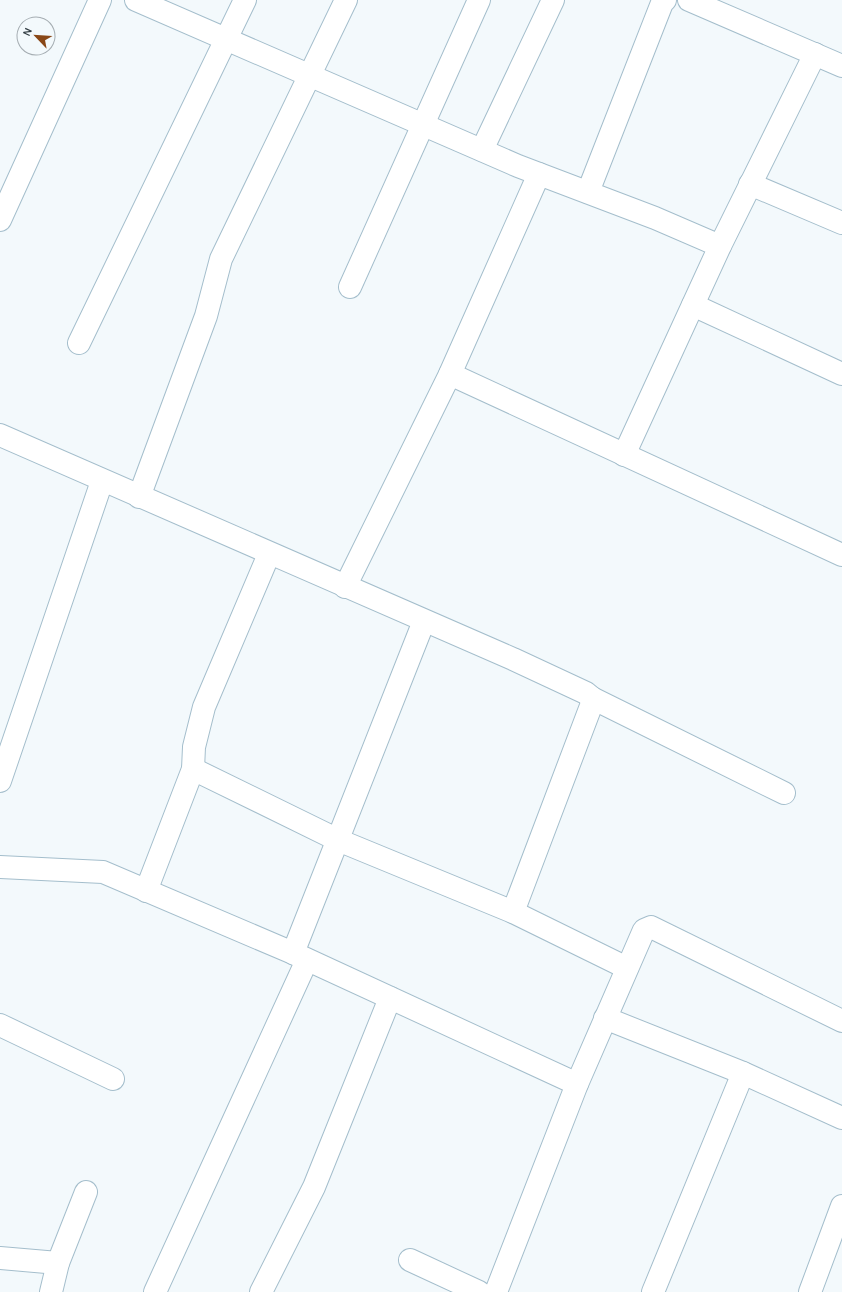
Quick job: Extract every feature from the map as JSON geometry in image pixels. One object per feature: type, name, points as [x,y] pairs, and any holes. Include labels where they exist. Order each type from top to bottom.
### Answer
[{"type":"street","points":[[0,220],[100,0]]},
{"type":"street","points":[[136,0],[482,150],[720,246]]},
{"type":"street","points":[[79,343],[246,0]]},
{"type":"street","points":[[138,497],[206,316],[221,259],[346,0]]},
{"type":"street","points":[[350,287],[479,0]]},
{"type":"street","points":[[482,150],[553,0]]},
{"type":"street","points":[[588,192],[662,3],[666,0]]},
{"type":"street","points":[[689,0],[842,66]]},
{"type":"street","points":[[624,455],[720,246],[815,54]]},
{"type":"street","points":[[345,587],[450,374],[539,174]]},
{"type":"street","points":[[750,184],[842,223]]},
{"type":"street","points":[[693,304],[842,374]]},
{"type":"street","points":[[450,374],[842,554]]},
{"type":"street","points":[[0,436],[586,693],[592,698],[784,793]]},
{"type":"street","points":[[0,781],[102,481]]},
{"type":"street","points":[[146,891],[193,769],[194,747],[204,708],[269,554]]},
{"type":"street","points":[[155,1292],[300,957],[338,840],[424,621]]},
{"type":"street","points":[[513,912],[591,706],[592,698]]},
{"type":"street","points":[[193,769],[338,840],[513,912],[627,968]]},
{"type":"street","points":[[0,867],[103,872],[300,957],[577,1084]]},
{"type":"street","points":[[496,1292],[577,1084],[644,930],[651,927],[842,1022]]},
{"type":"street","points":[[261,1292],[314,1186],[390,998]]},
{"type":"street","points":[[605,1018],[743,1073],[842,1118]]},
{"type":"street","points":[[0,1025],[113,1079]]},
{"type":"street","points":[[656,1291],[743,1073]]},
{"type":"street","points":[[51,1292],[58,1263],[86,1192]]},
{"type":"street","points":[[810,1292],[842,1206]]},
{"type":"street","points":[[0,1258],[58,1263]]},
{"type":"street","points":[[410,1260],[479,1292]]}]
